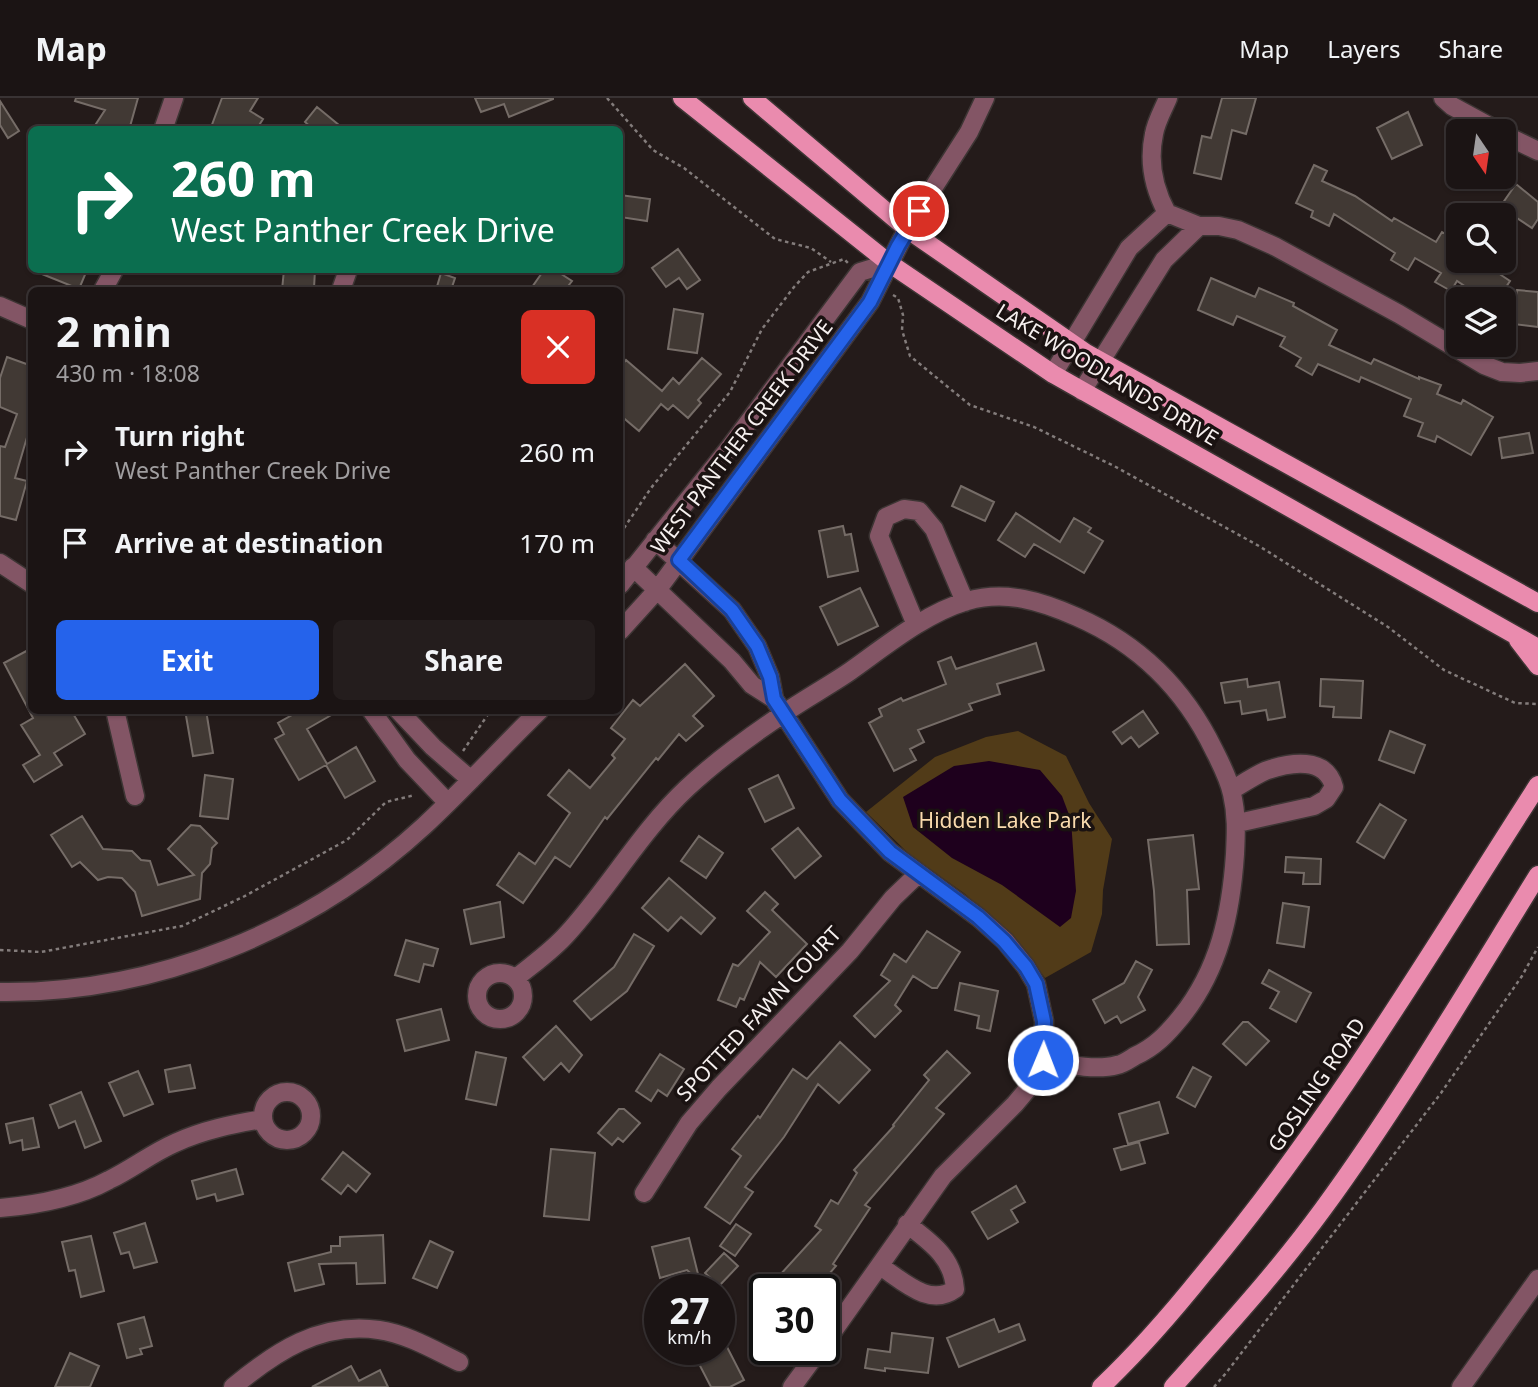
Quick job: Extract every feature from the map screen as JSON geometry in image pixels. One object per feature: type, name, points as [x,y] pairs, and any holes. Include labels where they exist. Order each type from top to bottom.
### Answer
[{"type":"main road","name":"LAKE WOODLANDS DRIVE","points":[[682,98],[889,262],[1052,374],[1538,648]]},
{"type":"main road","name":"LAKE WOODLANDS DRIVE","points":[[752,98],[908,229],[1071,344],[1538,603]]},
{"type":"main road","points":[[1514,634],[1538,666]]},
{"type":"main road","name":"GOSLING ROAD","points":[[1101,1387],[1178,1305],[1276,1185],[1343,1092],[1538,785]]},
{"type":"main road","points":[[1173,1387],[1259,1293],[1322,1211],[1387,1119],[1538,875]]},
{"type":"street","points":[[164,126],[174,98]]},
{"type":"street","name":"WEST PANTHER CREEK DRIVE","points":[[623,628],[658,589],[870,302],[889,262],[963,141],[985,98]]},
{"type":"street","points":[[1168,98],[1154,134],[1152,177],[1157,195],[1167,213],[1199,226],[1238,230],[1274,246],[1399,314],[1484,365],[1502,372],[1538,372]]},
{"type":"street","points":[[1443,98],[1476,119]]},
{"type":"street","points":[[1516,140],[1538,151]]},
{"type":"street","points":[[1052,374],[1129,248],[1167,213]]},
{"type":"street","points":[[1082,391],[1164,260],[1199,226]]},
{"type":"street","points":[[860,272],[889,262]]},
{"type":"street","name":"WEST PANTHER CREEK DRIVE","points":[[623,581],[730,447],[860,272]]},
{"type":"street","points":[[0,306],[28,318]]},
{"type":"street","points":[[916,625],[878,536],[886,517],[904,509],[919,510],[934,529],[965,602]]},
{"type":"street","points":[[655,540],[732,610],[757,646],[778,706]]},
{"type":"street","points":[[0,563],[28,581]]},
{"type":"street","points":[[633,567],[732,662],[752,685],[778,706],[840,800],[890,852],[978,917],[1004,941],[1026,967],[1036,984],[1044,1021],[1043,1060],[1031,1085],[943,1176],[840,1322]]},
{"type":"street","points":[[516,978],[566,936],[655,823],[687,789],[778,706],[840,678],[916,625],[965,602],[1004,596],[1035,601],[1090,622],[1139,652],[1162,673],[1196,718],[1210,742],[1232,790],[1238,823],[1230,902],[1219,949],[1196,998],[1166,1035],[1149,1049],[1117,1065],[1076,1066],[1043,1060]]},
{"type":"street","points":[[116,714],[135,796]]},
{"type":"street","points":[[374,714],[407,760],[448,803]]},
{"type":"street","points":[[402,714],[433,747],[471,779]]},
{"type":"street","points":[[509,740],[527,714]]},
{"type":"street","points":[[0,992],[65,990],[145,976],[220,952],[297,915],[334,894],[422,828],[536,714]]},
{"type":"street","points":[[1232,790],[1265,771],[1290,765],[1313,764],[1331,775],[1334,787],[1326,799],[1314,806],[1238,823]]},
{"type":"street","name":"SPOTTED FAWN COURT","points":[[644,1193],[696,1115],[850,951],[893,898],[918,874]]},
{"type":"street","points":[[0,1208],[26,1206],[83,1191],[107,1182],[173,1143],[195,1134],[263,1119]]},
{"type":"street","points":[[880,1266],[924,1294],[946,1295],[955,1289],[949,1263],[936,1247],[907,1224]]},
{"type":"street","points":[[1461,1387],[1538,1279]]},
{"type":"street","points":[[233,1387],[260,1364],[287,1347],[329,1331],[379,1330],[407,1338],[459,1362]]},
{"type":"street","points":[[792,1387],[808,1365]]},
{"type":"path","points":[[607,98],[653,150],[684,168],[775,239],[811,248],[831,262]]},
{"type":"path","points":[[623,530],[651,488],[730,392],[762,328],[808,272],[844,259],[860,272]]},
{"type":"path","points":[[878,284],[898,298],[903,315],[902,330],[910,356],[970,405],[1034,427],[1114,466],[1259,546],[1388,628],[1444,670],[1515,703],[1538,704]]},
{"type":"path","points":[[454,765],[488,714]]},
{"type":"path","points":[[0,950],[41,952],[182,926],[243,897],[346,840],[386,802],[423,793],[431,786]]},
{"type":"path","points":[[1213,1387],[1441,1093],[1522,976],[1538,947]]},
{"type":"green space","name":"Hidden Lake Park","points":[[1018,731],[1066,756],[1089,803],[1112,839],[1103,890],[1102,914],[1091,952],[1045,978],[1019,944],[965,894],[910,855],[866,812],[935,757],[986,737]]},
{"type":"shaded area","points":[[989,761],[1040,770],[1062,796],[1071,820],[1076,891],[1071,918],[1060,927],[1002,885],[952,858],[913,827],[903,797],[954,766]]},
{"type":"building","points":[[76,98],[138,98],[130,126],[95,126],[105,110],[75,101]]},
{"type":"building","points":[[222,98],[258,98],[250,111],[263,119],[259,126],[212,126]]},
{"type":"building","points":[[475,98],[553,99],[509,117],[504,104],[481,112]]},
{"type":"building","points":[[1222,98],[1256,98],[1246,134],[1232,130],[1221,179],[1194,173],[1202,136],[1211,138]]},
{"type":"building","points":[[0,101],[19,131],[8,138],[0,125]]},
{"type":"building","points":[[317,107],[340,126],[310,126],[305,122]]},
{"type":"building","points":[[1408,112],[1422,145],[1392,159],[1377,128]]},
{"type":"building","points":[[1314,165],[1327,171],[1322,181],[1355,196],[1392,221],[1394,218],[1436,242],[1442,232],[1446,234],[1446,273],[1498,273],[1510,281],[1506,287],[1466,287],[1457,281],[1453,287],[1446,288],[1435,282],[1441,273],[1415,258],[1408,270],[1391,260],[1395,253],[1334,214],[1329,226],[1311,217],[1313,211],[1296,203]]},
{"type":"building","points":[[1516,184],[1538,202],[1538,219],[1532,228],[1516,218],[1516,203],[1503,203],[1513,189],[1516,189]]},
{"type":"building","points":[[623,195],[650,199],[647,221],[623,217]]},
{"type":"building","points":[[678,249],[700,280],[687,289],[679,278],[666,287],[652,268]]},
{"type":"building","points":[[39,273],[86,273],[80,287]]},
{"type":"building","points":[[284,273],[315,273],[314,287],[282,287]]},
{"type":"building","points":[[441,273],[455,278],[452,287],[437,287]]},
{"type":"building","points":[[542,273],[560,273],[572,281],[567,287],[532,287]]},
{"type":"building","points":[[1211,278],[1255,297],[1259,288],[1294,303],[1293,306],[1337,330],[1329,345],[1371,364],[1374,359],[1419,379],[1441,385],[1437,394],[1461,404],[1463,400],[1493,417],[1471,455],[1437,436],[1435,442],[1418,436],[1423,423],[1404,416],[1411,399],[1361,377],[1359,382],[1318,364],[1312,375],[1296,366],[1301,358],[1280,346],[1285,337],[1237,316],[1233,325],[1198,310]]},
{"type":"building","points":[[1517,290],[1538,292],[1538,327],[1516,324]]},
{"type":"building","points":[[674,309],[703,314],[697,353],[668,349]]},
{"type":"building","points":[[7,357],[28,365],[28,434],[15,478],[27,481],[16,520],[0,516],[0,446],[5,447],[17,414],[0,407],[0,378]]},
{"type":"building","points":[[702,358],[721,374],[698,400],[701,403],[688,418],[673,405],[668,410],[661,404],[639,431],[623,418],[623,364],[626,360],[662,391],[673,378],[679,384]]},
{"type":"building","points":[[1529,433],[1533,453],[1502,458],[1499,438]]},
{"type":"building","points":[[961,486],[994,502],[985,521],[952,506]]},
{"type":"building","points":[[1016,513],[1060,542],[1074,518],[1091,528],[1088,532],[1103,541],[1084,573],[1034,544],[1025,557],[998,540]]},
{"type":"building","points":[[843,526],[845,535],[851,534],[858,571],[828,577],[819,531]]},
{"type":"building","points":[[860,588],[878,626],[838,645],[820,607]]},
{"type":"building","points":[[1036,643],[1044,670],[997,684],[1000,694],[969,704],[972,710],[918,730],[924,742],[910,749],[916,760],[894,771],[869,723],[882,716],[879,709],[901,698],[903,701],[946,684],[938,662],[951,657],[956,669]]},
{"type":"building","points":[[28,650],[28,709],[4,663]]},
{"type":"building","points":[[685,664],[714,696],[693,716],[703,726],[686,741],[679,734],[607,819],[605,817],[570,867],[555,857],[523,903],[497,885],[519,853],[535,864],[570,813],[548,795],[569,770],[590,788],[615,758],[612,755],[625,739],[611,728],[633,700],[640,706]]},
{"type":"building","points":[[1247,679],[1248,687],[1279,682],[1285,717],[1268,720],[1266,710],[1242,714],[1240,701],[1225,703],[1221,683]]},
{"type":"building","points":[[1321,679],[1363,681],[1361,718],[1333,717],[1334,707],[1320,706]]},
{"type":"building","points":[[1143,711],[1158,733],[1139,747],[1131,737],[1122,744],[1113,732]]},
{"type":"building","points":[[31,714],[73,714],[85,734],[54,753],[62,765],[34,782],[23,765],[40,755],[21,725],[33,718]]},
{"type":"building","points":[[186,714],[207,714],[213,753],[193,756]]},
{"type":"building","points":[[294,714],[333,714],[307,729],[327,764],[356,747],[375,781],[345,798],[326,765],[299,780],[275,739],[284,734],[278,723]]},
{"type":"building","points":[[1390,731],[1425,745],[1414,773],[1379,760]]},
{"type":"building","points":[[205,775],[233,779],[228,819],[200,816]]},
{"type":"building","points":[[778,775],[794,808],[765,822],[749,789]]},
{"type":"building","points":[[1380,804],[1406,820],[1384,858],[1357,842]]},
{"type":"building","points":[[82,816],[103,849],[132,851],[141,860],[150,861],[158,885],[194,875],[168,849],[191,825],[200,826],[217,843],[212,848],[210,864],[202,873],[200,899],[142,916],[135,892],[122,878],[108,877],[98,880],[80,862],[72,867],[51,835]]},
{"type":"building","points":[[798,828],[821,856],[795,878],[772,849]]},
{"type":"building","points":[[1193,835],[1199,889],[1187,890],[1189,944],[1157,945],[1148,840]]},
{"type":"building","points":[[699,836],[723,853],[706,878],[681,861]]},
{"type":"building","points":[[1286,857],[1321,859],[1320,884],[1303,884],[1304,873],[1285,872]]},
{"type":"building","points":[[669,878],[715,918],[701,934],[681,917],[668,931],[642,908]]},
{"type":"building","points":[[765,892],[778,904],[772,910],[807,944],[776,977],[760,962],[744,1000],[740,998],[736,1007],[718,1000],[733,964],[738,966],[770,932],[747,911]]},
{"type":"building","points":[[500,902],[504,937],[471,944],[464,910]]},
{"type":"building","points":[[1283,903],[1309,907],[1304,947],[1277,943]]},
{"type":"building","points":[[927,931],[960,952],[937,988],[932,988],[913,976],[895,1005],[901,1011],[875,1037],[854,1016],[890,981],[881,975],[894,954],[906,962]]},
{"type":"building","points":[[634,934],[654,946],[627,991],[591,1020],[574,1001],[614,967]]},
{"type":"building","points":[[406,940],[438,949],[433,966],[424,964],[419,982],[395,975]]},
{"type":"building","points":[[1136,961],[1152,970],[1138,997],[1145,1010],[1121,1023],[1117,1016],[1105,1023],[1093,1000],[1124,983]]},
{"type":"building","points":[[1269,970],[1311,993],[1296,1022],[1270,1008],[1279,992],[1262,983]]},
{"type":"building","points":[[960,983],[998,991],[990,1031],[977,1028],[979,1016],[955,1010]]},
{"type":"building","points":[[441,1009],[449,1040],[405,1051],[397,1020]]},
{"type":"building","points":[[1243,1022],[1248,1022],[1269,1041],[1246,1065],[1223,1044]]},
{"type":"building","points":[[556,1026],[582,1055],[569,1072],[561,1063],[544,1080],[523,1057]]},
{"type":"building","points":[[840,1042],[870,1070],[839,1103],[818,1084],[784,1137],[745,1187],[753,1192],[730,1224],[705,1207],[741,1156],[732,1149],[758,1116],[760,1118],[793,1069],[807,1079]]},
{"type":"building","points":[[947,1051],[970,1073],[936,1108],[944,1114],[865,1205],[870,1208],[829,1274],[781,1274],[821,1230],[815,1226],[831,1200],[838,1204],[857,1173],[854,1170],[894,1126],[929,1080],[924,1075]]},
{"type":"building","points":[[476,1052],[506,1058],[496,1105],[466,1099]]},
{"type":"building","points":[[660,1054],[684,1069],[667,1096],[658,1090],[651,1101],[636,1091]]},
{"type":"building","points":[[190,1065],[195,1088],[169,1092],[165,1070]]},
{"type":"building","points":[[1193,1067],[1211,1077],[1195,1107],[1177,1097]]},
{"type":"building","points":[[138,1071],[153,1104],[124,1116],[109,1083]]},
{"type":"building","points":[[81,1092],[101,1141],[85,1148],[75,1121],[59,1128],[50,1105]]},
{"type":"building","points":[[1159,1102],[1168,1133],[1128,1144],[1119,1114]]},
{"type":"building","points":[[619,1109],[624,1109],[640,1123],[623,1142],[618,1138],[612,1145],[598,1133]]},
{"type":"building","points":[[33,1118],[39,1147],[23,1150],[22,1140],[10,1143],[6,1124]]},
{"type":"building","points":[[1139,1142],[1145,1163],[1121,1170],[1114,1149]]},
{"type":"building","points":[[551,1149],[595,1153],[589,1220],[544,1216]]},
{"type":"building","points":[[343,1152],[370,1174],[356,1192],[348,1185],[341,1194],[322,1179]]},
{"type":"building","points":[[236,1169],[243,1194],[217,1201],[215,1194],[197,1199],[192,1181]]},
{"type":"building","points":[[1016,1186],[1025,1202],[1011,1210],[1018,1222],[988,1239],[972,1212]]},
{"type":"building","points":[[145,1223],[157,1262],[134,1268],[129,1252],[121,1254],[114,1233]]},
{"type":"building","points":[[736,1224],[751,1234],[735,1256],[720,1246]]},
{"type":"building","points":[[383,1235],[385,1283],[357,1284],[356,1263],[319,1264],[324,1284],[295,1291],[288,1263],[331,1252],[331,1246],[340,1246],[340,1237]]},
{"type":"building","points":[[91,1236],[104,1291],[81,1297],[75,1270],[69,1271],[62,1242]]},
{"type":"building","points":[[689,1238],[698,1274],[691,1274],[687,1270],[659,1274],[652,1247]]},
{"type":"building","points":[[430,1241],[453,1252],[437,1288],[413,1278]]},
{"type":"building","points":[[724,1253],[738,1266],[730,1274],[705,1273]]},
{"type":"building","points":[[144,1317],[152,1346],[140,1349],[142,1354],[127,1358],[118,1324]]},
{"type":"building","points":[[994,1319],[999,1332],[1019,1324],[1025,1340],[959,1367],[947,1338]]},
{"type":"building","points":[[892,1333],[933,1338],[928,1373],[865,1368],[868,1349],[890,1352]]},
{"type":"building","points":[[70,1353],[99,1366],[90,1387],[55,1387]]},
{"type":"building","points":[[735,1362],[744,1380],[730,1387],[711,1387],[700,1365],[735,1365]]},
{"type":"building","points":[[351,1366],[359,1381],[380,1370],[388,1387],[312,1387]]},
{"type":"route","points":[[919,211],[889,262],[870,302],[679,560],[732,610],[757,646],[770,677],[774,699],[840,800],[890,852],[978,917],[1004,941],[1026,967],[1036,984],[1044,1021],[1043,1060]]}]
